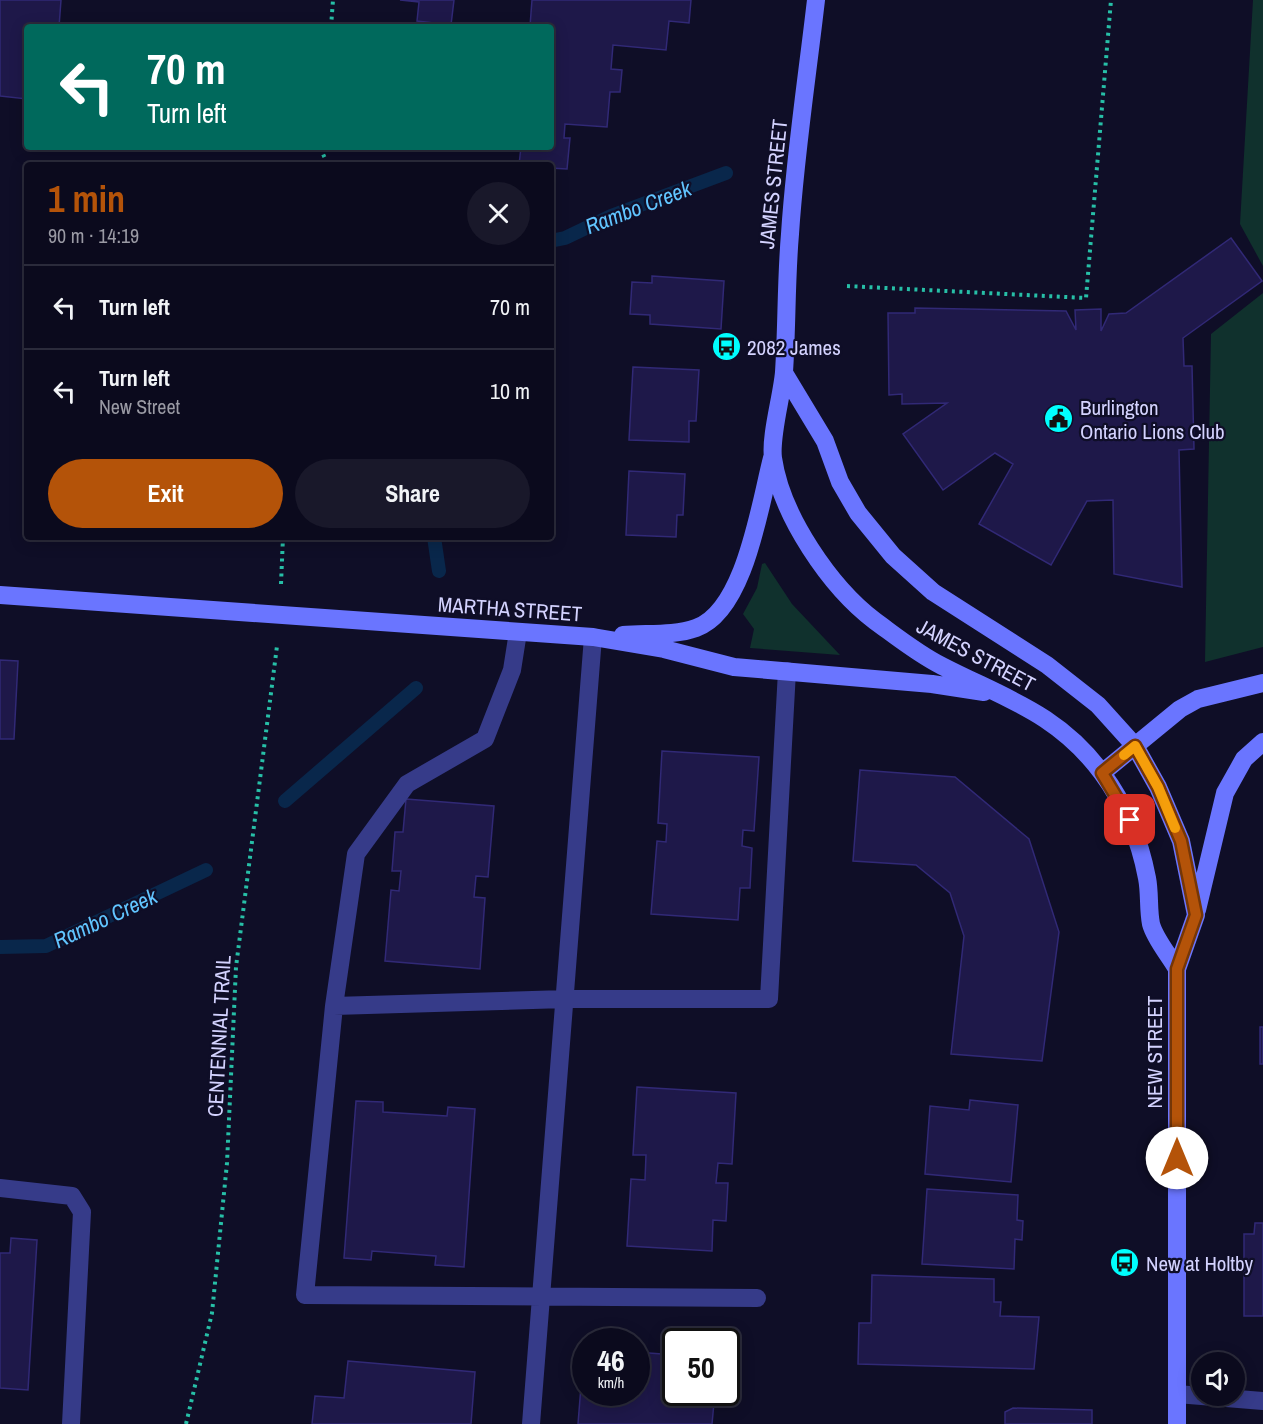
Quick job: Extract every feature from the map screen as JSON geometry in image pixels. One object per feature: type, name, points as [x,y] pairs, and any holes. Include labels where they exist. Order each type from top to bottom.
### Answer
[{"type":"main road","name":"JAMES STREET","points":[[816,0],[790,233],[784,373],[772,456],[783,491],[805,538],[848,595],[871,618],[908,646],[941,666],[1012,699],[1069,735],[1102,773]]},
{"type":"main road","name":"JAMES STREET","points":[[784,373],[825,441],[840,482],[858,513],[893,556],[933,592],[1047,665],[1098,705],[1135,746]]},
{"type":"main road","points":[[593,637],[698,628],[718,614],[729,602],[741,576],[772,456]]},
{"type":"main road","name":"MARTHA STREET","points":[[0,595],[593,637],[664,649],[734,667],[932,684],[1012,699]]},
{"type":"main road","points":[[1102,773],[1180,709],[1198,699],[1263,683]]},
{"type":"main road","name":"NEW STREET","points":[[1177,1424],[1177,969],[1196,915],[1225,793],[1244,759],[1263,742]]},
{"type":"main road","points":[[1135,746],[1158,787],[1181,841],[1196,915]]},
{"type":"main road","name":"NEW STREET","points":[[1102,773],[1130,820],[1148,879],[1152,926],[1177,969]]},
{"type":"street","points":[[518,632],[512,670],[485,740],[406,783],[356,854],[334,1006],[305,1295],[757,1298]]},
{"type":"street","points":[[531,1424],[593,637]]},
{"type":"street","points":[[334,1006],[565,999],[769,999],[787,671]]},
{"type":"street","points":[[0,1188],[72,1196],[82,1212],[71,1424]]},
{"type":"street","points":[[1177,1394],[1263,1401]]},
{"type":"path","points":[[331,24],[333,0]]},
{"type":"path","points":[[847,286],[1086,298],[1111,0]]},
{"type":"path","points":[[281,591],[284,540]]},
{"type":"path","name":"CENTENNIAL TRAIL","points":[[186,1424],[212,1313],[227,1163],[236,967],[277,648]]},
{"type":"green space","points":[[1253,0],[1263,0],[1263,266],[1240,224]]},
{"type":"green space","points":[[1263,293],[1263,647],[1205,662],[1211,334]]},
{"type":"green space","points":[[765,563],[792,604],[840,655],[750,648],[754,629],[743,614],[757,588],[762,564]]},
{"type":"building","points":[[0,0],[61,0],[59,24],[24,24],[24,99],[0,96]]},
{"type":"building","points":[[400,0],[454,0],[451,24],[417,21],[419,2]]},
{"type":"building","points":[[532,0],[691,0],[689,23],[669,21],[666,50],[613,45],[611,69],[622,70],[620,92],[610,92],[607,127],[565,124],[564,138],[570,138],[567,169],[554,168],[554,162],[519,162],[521,150],[554,150],[554,24],[530,24]]},
{"type":"building","name":"Burlington Ontario Lions Club","points":[[1231,238],[1262,281],[1183,338],[1184,366],[1192,366],[1194,449],[1179,450],[1182,587],[1114,574],[1113,500],[1087,501],[1051,565],[979,524],[1013,464],[995,453],[943,490],[903,434],[947,403],[902,404],[902,394],[889,395],[888,313],[915,313],[915,308],[1066,311],[1076,330],[1075,310],[1101,309],[1101,331],[1109,314],[1126,313]]},
{"type":"building","points":[[652,276],[724,281],[721,329],[650,324],[650,315],[630,314],[632,282],[652,283]]},
{"type":"building","points":[[633,367],[699,370],[696,421],[689,421],[689,442],[629,440]]},
{"type":"building","points":[[629,471],[685,474],[683,515],[677,515],[676,537],[626,535]]},
{"type":"building","points":[[0,660],[18,661],[14,739],[0,739]]},
{"type":"building","points":[[662,751],[759,757],[754,831],[743,830],[742,846],[752,848],[750,888],[740,888],[738,920],[651,914],[657,841],[666,842],[667,824],[658,823]]},
{"type":"building","points":[[860,770],[955,777],[1029,839],[1059,932],[1042,1061],[951,1054],[964,936],[950,893],[916,865],[853,861]]},
{"type":"building","points":[[406,799],[494,806],[488,877],[476,876],[474,897],[485,898],[480,969],[385,961],[391,890],[399,891],[401,871],[392,871],[395,832],[403,832]]},
{"type":"building","points":[[1260,1027],[1263,1027],[1263,1064],[1260,1064]]},
{"type":"building","points":[[637,1087],[736,1093],[732,1164],[718,1163],[716,1183],[728,1183],[726,1221],[713,1220],[712,1251],[627,1246],[631,1179],[645,1180],[646,1155],[633,1155]]},
{"type":"building","points":[[970,1100],[1018,1105],[1011,1182],[925,1174],[930,1106],[969,1110]]},
{"type":"building","points":[[356,1101],[383,1102],[383,1112],[447,1116],[448,1107],[475,1109],[464,1267],[435,1265],[436,1256],[372,1251],[371,1260],[344,1258]]},
{"type":"building","points":[[927,1189],[1018,1195],[1017,1220],[1023,1221],[1022,1240],[1015,1239],[1014,1269],[922,1264]]},
{"type":"building","points":[[1255,1223],[1263,1223],[1263,1316],[1244,1316],[1244,1234],[1254,1234]]},
{"type":"building","points":[[11,1238],[37,1240],[28,1390],[0,1388],[0,1253],[10,1253]]},
{"type":"building","points":[[872,1275],[994,1279],[994,1302],[1001,1302],[1000,1316],[1039,1317],[1034,1369],[858,1364],[859,1323],[871,1323]]},
{"type":"building","points":[[650,1353],[662,1354],[662,1406],[714,1406],[712,1424],[578,1424],[579,1406],[650,1406]]},
{"type":"building","points":[[348,1361],[475,1372],[471,1424],[312,1424],[315,1396],[344,1398]]},
{"type":"building","points":[[1013,1408],[1092,1410],[1092,1424],[1005,1424],[1005,1412]]},
{"type":"waterway","name":"Rambo Creek","points":[[554,240],[565,238],[611,216],[726,173]]},
{"type":"waterway","name":"Rambo Creek","points":[[434,540],[439,571]]},
{"type":"waterway","name":"Rambo Creek","points":[[285,801],[416,688]]},
{"type":"waterway","name":"Rambo Creek","points":[[0,947],[46,946],[206,870]]},
{"type":"slow traffic","points":[[1124,755],[1135,746],[1158,787],[1175,828]]},
{"type":"place","name":"2082 James","points":[[726,347]]},
{"type":"place","name":"Burlington Ontario Lions Club","points":[[1059,419]]},
{"type":"place","name":"New at Holtby","points":[[1125,1263]]},
{"type":"route","points":[[1130,820],[1102,773],[1135,746],[1158,787],[1181,841],[1196,915],[1177,969],[1177,1158]]}]
